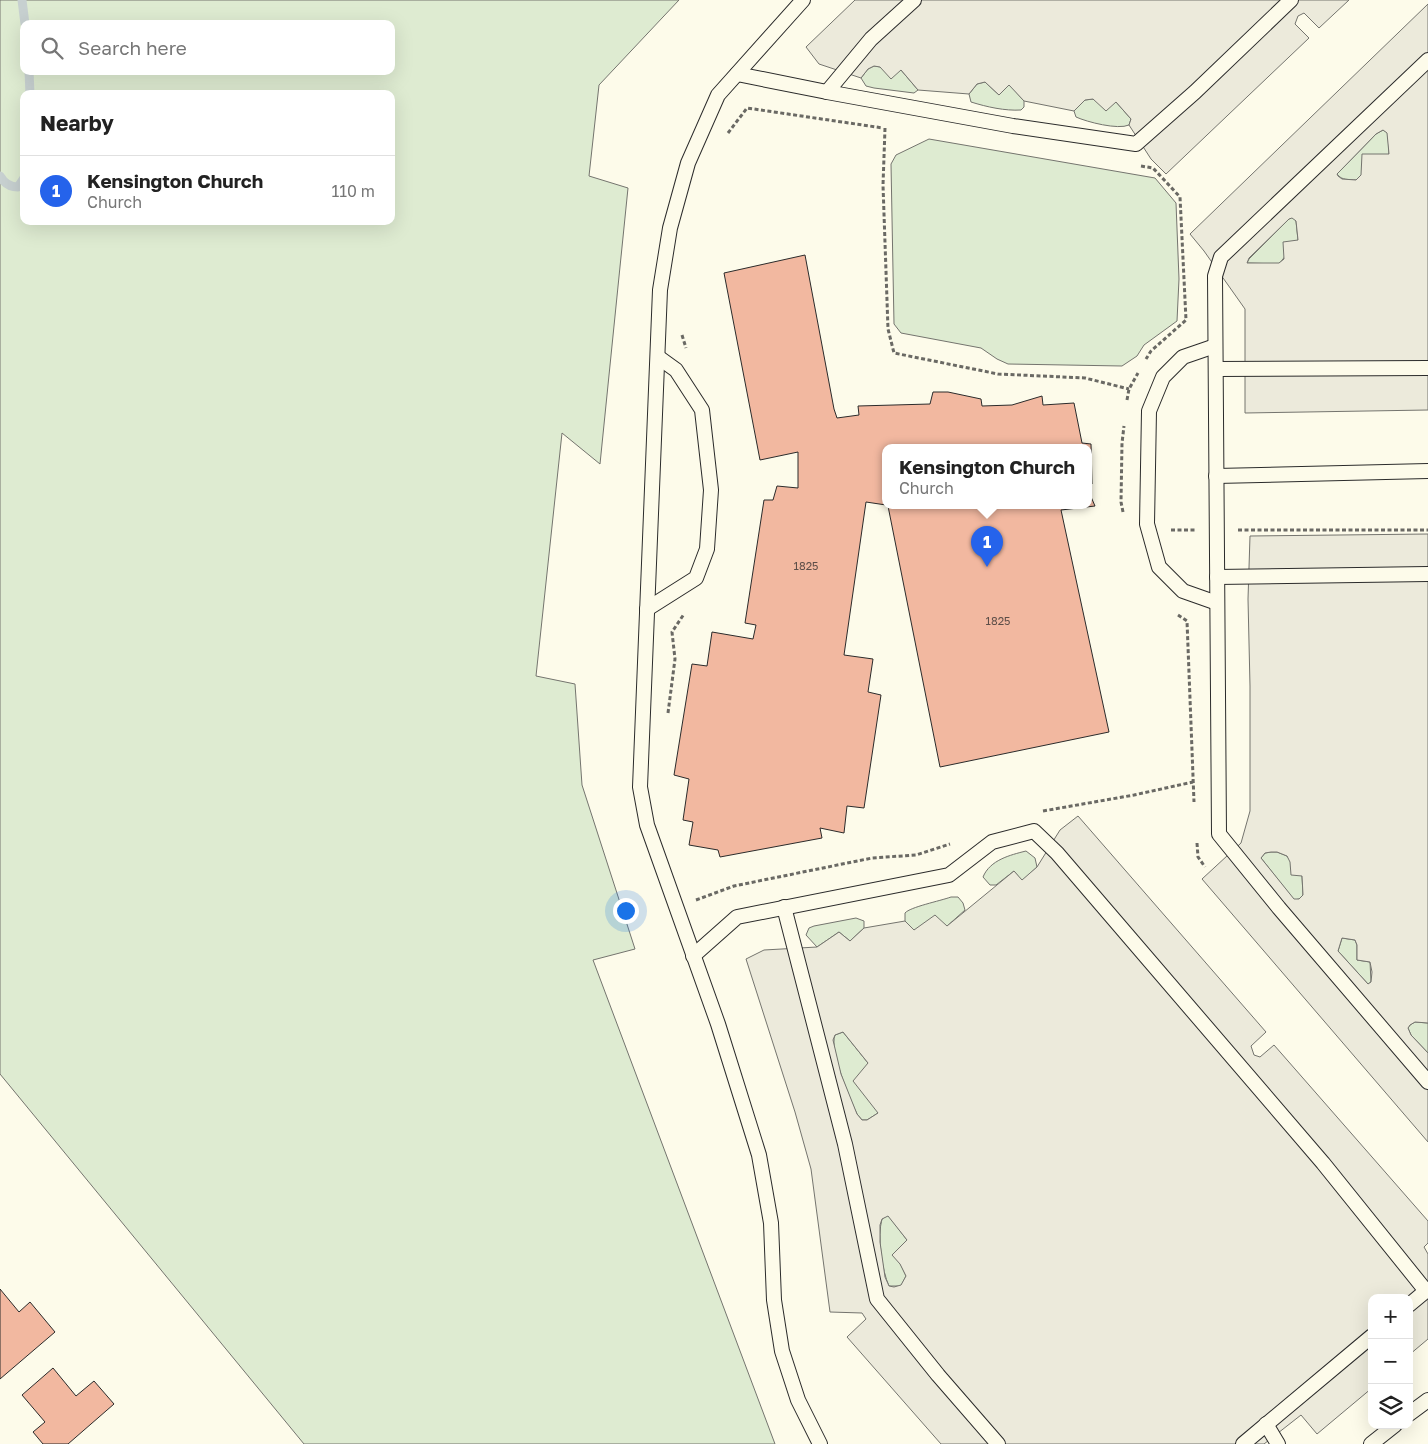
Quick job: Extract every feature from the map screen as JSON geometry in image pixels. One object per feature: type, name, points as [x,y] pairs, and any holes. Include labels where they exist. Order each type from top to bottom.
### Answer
[{"type":"lane","points":[[803,0],[718,95],[688,163],[670,228],[660,290],[640,787],[647,825],[721,1032],[759,1155],[771,1223],[774,1300],[782,1352],[798,1400],[820,1444]]},
{"type":"lane","points":[[828,92],[871,39],[914,0]]},
{"type":"lane","points":[[737,74],[1014,126],[1136,144],[1195,92],[1291,0]]},
{"type":"lane","points":[[1428,60],[1221,257],[1215,276],[1219,834],[1279,908],[1428,1082]]},
{"type":"lane","points":[[1215,346],[1183,357],[1163,377],[1148,411],[1147,524],[1160,567],[1183,591],[1217,603]]},
{"type":"lane","points":[[647,609],[696,578],[707,549],[711,490],[702,410],[676,370],[658,357]]},
{"type":"lane","points":[[1216,369],[1428,368]]},
{"type":"lane","points":[[1216,476],[1428,471]]},
{"type":"lane","points":[[1217,577],[1428,574]]},
{"type":"lane","points":[[693,956],[737,917],[949,875],[992,842],[1034,831],[1057,853],[1322,1163],[1427,1290],[1413,1302]]},
{"type":"lane","points":[[784,907],[845,1144],[877,1299],[938,1375],[998,1444]]},
{"type":"lane","points":[[1243,1444],[1368,1339]]},
{"type":"lane","points":[[1413,1411],[1428,1400]]},
{"type":"lane","points":[[1266,1424],[1278,1444]]},
{"type":"lane","points":[[1370,1444],[1390,1429]]},
{"type":"path","points":[[726,135],[747,108],[892,129]]},
{"type":"path","points":[[884,128],[888,329],[894,353],[998,374],[1085,378],[1129,389]]},
{"type":"path","points":[[1126,407],[1129,389],[1151,351],[1186,320],[1180,197],[1153,168],[1134,165]]},
{"type":"path","points":[[681,328],[688,356]]},
{"type":"path","points":[[1124,425],[1121,502],[1125,530],[1428,530]]},
{"type":"path","points":[[668,714],[675,659],[672,632],[688,608]]},
{"type":"path","points":[[1173,612],[1187,621],[1194,811]]},
{"type":"path","points":[[1041,811],[1134,795],[1193,782]]},
{"type":"path","points":[[1196,839],[1198,857],[1205,867]]},
{"type":"path","points":[[694,901],[734,886],[872,858],[916,855],[955,842]]},
{"type":"green space","points":[[0,0],[679,0],[599,85],[589,176],[628,188],[600,464],[562,433],[536,676],[575,684],[582,785],[635,949],[593,960],[775,1444],[304,1444],[0,1074]]},
{"type":"green space","points":[[874,66],[901,70],[918,90],[914,93],[866,86],[861,78],[868,69]]},
{"type":"green space","points":[[985,82],[999,95],[1009,84],[1024,101],[1024,107],[1021,110],[1009,110],[971,102],[969,94],[977,84]]},
{"type":"green space","points":[[1093,99],[1116,102],[1131,119],[1129,125],[1110,126],[1076,117],[1074,111],[1085,100]]},
{"type":"green space","points":[[1383,130],[1388,133],[1389,154],[1356,180],[1341,178],[1337,174],[1376,134]]},
{"type":"green space","points":[[929,139],[1155,178],[1176,203],[1179,279],[1177,321],[1144,345],[1137,356],[1122,366],[1008,364],[981,348],[901,333],[894,324],[891,164],[896,155]]},
{"type":"green space","points":[[1292,217],[1296,221],[1298,240],[1279,264],[1247,263],[1249,259]]},
{"type":"green space","points":[[1026,851],[1035,858],[1037,867],[1022,881],[1014,871],[996,885],[990,885],[983,877],[995,862]]},
{"type":"green space","points":[[1271,852],[1287,856],[1302,876],[1303,895],[1299,899],[1294,900],[1261,858],[1265,853]]},
{"type":"green space","points":[[951,897],[958,897],[963,903],[965,910],[946,927],[914,930],[905,921],[905,913],[908,911]]},
{"type":"green space","points":[[856,918],[864,921],[864,928],[850,941],[839,932],[817,947],[806,935],[809,928],[814,926]]},
{"type":"green space","points":[[1342,938],[1355,940],[1357,960],[1370,962],[1371,982],[1368,984],[1338,951]]},
{"type":"green space","points":[[1415,1022],[1428,1023],[1428,1053],[1411,1035],[1408,1028]]},
{"type":"green space","points":[[843,1032],[868,1063],[878,1113],[867,1120],[862,1120],[857,1114],[837,1063],[835,1035]]},
{"type":"green space","points":[[888,1215],[907,1240],[900,1263],[906,1276],[901,1286],[889,1286],[882,1263],[881,1226],[882,1219]]},
{"type":"shaded area","points":[[855,0],[1349,0],[1319,28],[1304,13],[1298,16],[1295,24],[1309,38],[1166,174],[1151,159],[1129,125],[1131,119],[1116,102],[1106,111],[1093,99],[1085,100],[1074,111],[1024,101],[1009,85],[999,95],[985,82],[977,84],[969,94],[918,90],[901,70],[891,79],[880,67],[874,66],[868,69],[861,78],[819,64],[806,47]]},
{"type":"shaded area","points":[[1428,4],[1428,410],[1245,413],[1245,309],[1190,234]],"holes":[[[1383,130],[1387,133],[1389,154],[1362,154],[1361,175],[1356,180],[1342,179],[1338,176],[1337,174],[1376,134]],[[1292,218],[1296,221],[1298,240],[1283,242],[1284,259],[1279,263],[1247,263],[1249,258]]]},
{"type":"shaded area","points":[[1428,534],[1428,1023],[1415,1022],[1408,1028],[1411,1035],[1428,1053],[1428,1142],[1202,879],[1241,843],[1250,811],[1248,599],[1250,536]],"holes":[[[1271,852],[1287,856],[1290,862],[1291,875],[1302,876],[1303,895],[1299,899],[1294,899],[1261,858],[1265,853]],[[1342,938],[1355,940],[1357,960],[1370,962],[1372,972],[1371,982],[1368,984],[1338,951]]]},
{"type":"shaded area","points":[[1078,816],[1266,1032],[1251,1046],[1254,1055],[1260,1057],[1274,1045],[1428,1221],[1428,1243],[1424,1247],[1428,1254],[1428,1339],[1413,1352],[1413,1294],[1368,1294],[1368,1391],[1317,1434],[1301,1415],[1264,1444],[941,1444],[847,1337],[866,1319],[862,1313],[830,1312],[811,1169],[795,1112],[746,959],[764,950],[817,947],[839,932],[850,941],[864,928],[905,921],[914,930],[935,915],[947,926],[1014,871],[1022,880],[1037,867],[1060,830]],"holes":[[[843,1032],[868,1063],[853,1081],[878,1113],[867,1120],[862,1120],[857,1114],[841,1074],[833,1040],[835,1035]],[[888,1216],[907,1240],[892,1255],[900,1264],[906,1276],[901,1285],[889,1286],[885,1277],[880,1242],[882,1219]]]},
{"type":"building","points":[[805,255],[837,418],[859,415],[858,406],[930,404],[933,392],[948,392],[981,399],[982,406],[1012,405],[1042,396],[1043,405],[1074,403],[1082,443],[1091,444],[882,444],[882,504],[866,502],[844,655],[873,659],[868,692],[881,695],[864,808],[847,806],[844,833],[820,828],[822,838],[720,857],[718,850],[689,845],[693,822],[683,820],[689,779],[674,775],[692,664],[707,666],[712,632],[753,639],[756,625],[745,623],[764,500],[773,500],[777,486],[798,488],[798,452],[760,460],[724,273]]},
{"type":"building","points":[[889,509],[1070,509],[1061,510],[1109,732],[940,767]]},
{"type":"building","points":[[0,1289],[19,1312],[30,1302],[55,1332],[0,1379]]},
{"type":"building","points":[[53,1368],[76,1396],[94,1381],[114,1404],[68,1444],[43,1444],[33,1432],[45,1422],[22,1395]]},
{"type":"waterway","points":[[22,0],[24,20]]},
{"type":"waterway","points":[[29,75],[30,90]]},
{"type":"waterway","points":[[0,176],[3,181],[12,186],[18,187],[20,184]]},
{"type":"place","name":"Kensington Church","points":[[987,567]]}]
